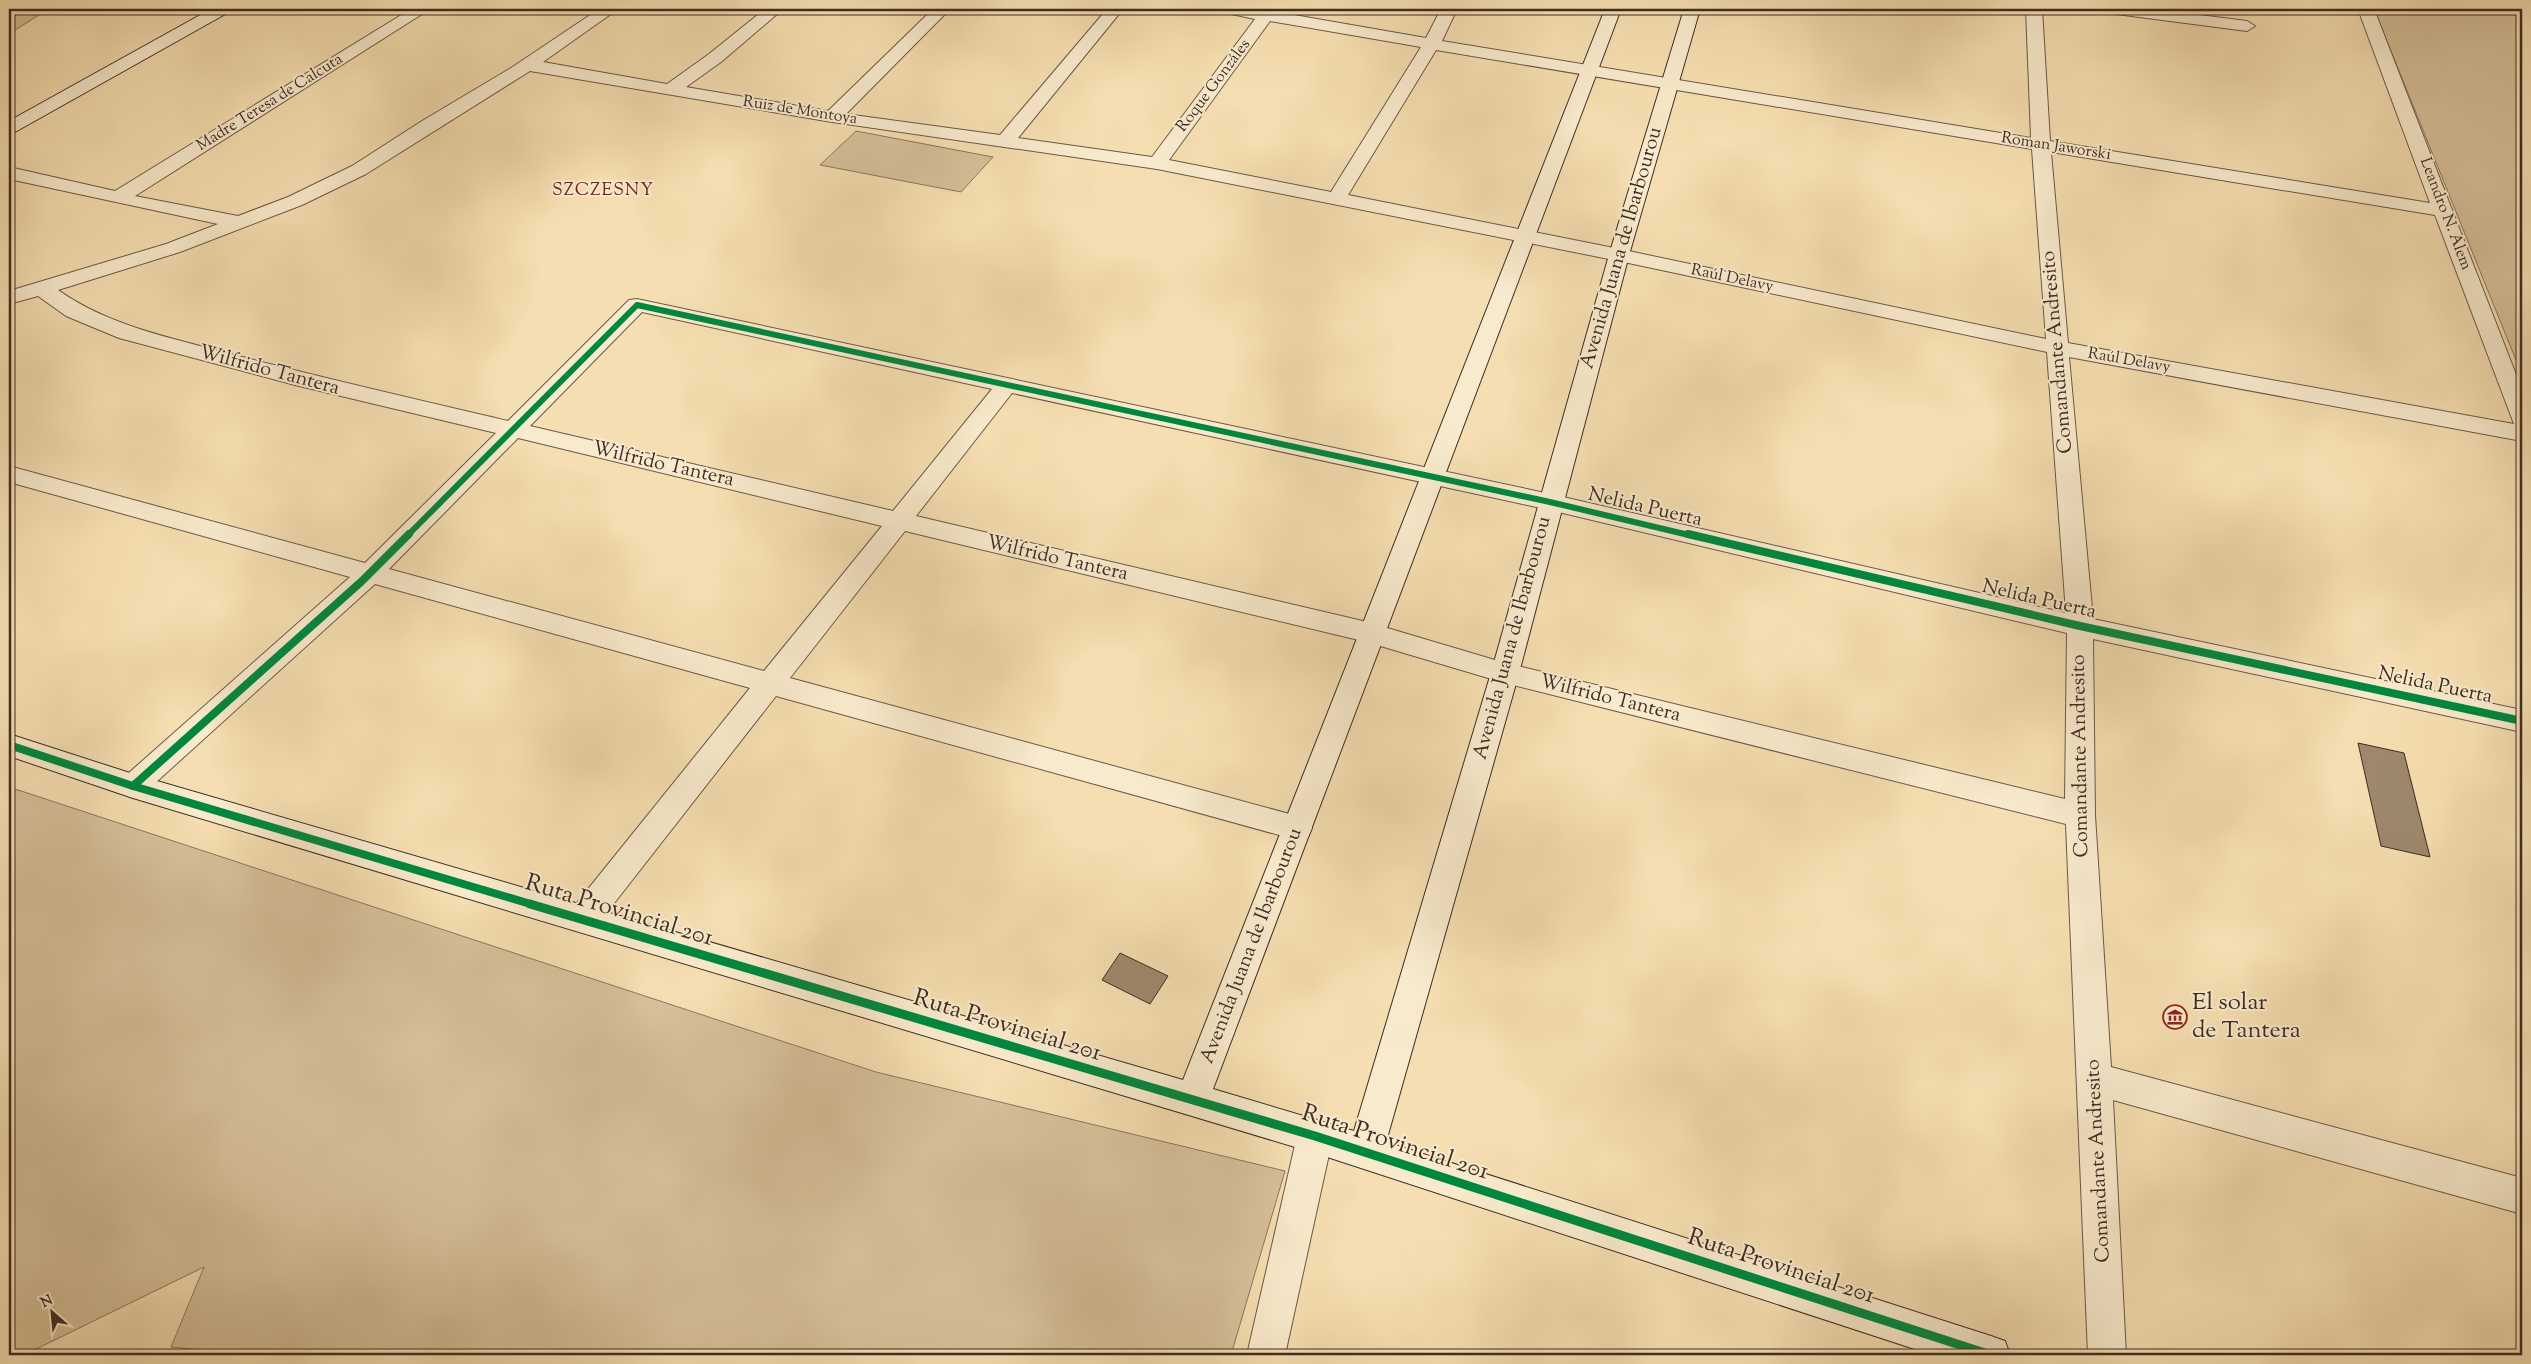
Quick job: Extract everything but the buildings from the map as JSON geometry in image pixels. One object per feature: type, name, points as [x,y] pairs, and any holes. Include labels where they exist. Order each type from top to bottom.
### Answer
[{"type":"street","points":[[9,128],[223,9]]},
{"type":"street","name":"Madre Teresa de Calcuta","points":[[118,198],[422,9]]},
{"type":"street","points":[[9,298],[173,248],[295,201],[359,170],[610,9]]},
{"type":"street","points":[[671,89],[716,58],[775,9]]},
{"type":"street","points":[[832,117],[942,9]]},
{"type":"street","points":[[1005,141],[1115,9]]},
{"type":"street","name":"Roman Jaworski","points":[[1228,9],[1269,11],[1431,44],[1589,71],[2444,210]]},
{"type":"street","points":[[1337,197],[1431,44],[1449,9]]},
{"type":"street","name":"Avenida Juana de Ibarbourou","points":[[1192,1100],[1613,9]]},
{"type":"street","name":"Avenida Juana de Ibarbourou","points":[[1365,1152],[1505,673],[1550,502],[1619,255],[1692,9]]},
{"type":"street","name":"Comandante Andresito","points":[[2034,9],[2042,145],[2080,626],[2080,815],[2108,1355]]},
{"type":"street","points":[[2116,9],[2247,26]]},
{"type":"street","name":"Leandro N. Alem","points":[[2366,9],[2522,419]]},
{"type":"street","name":"Roque Gonzáles","points":[[1157,163],[1269,11]]},
{"type":"street","name":"Ruiz de Montoya","points":[[527,64],[832,117],[1157,163],[1337,197]]},
{"type":"street","points":[[9,173],[118,198],[238,222]]},
{"type":"street","name":"Raúl Delavy","points":[[1337,197],[2058,348],[2522,433]]},
{"type":"street","name":"Wilfrido Tantera","points":[[41,288],[74,310],[127,333],[295,378],[1372,634],[1505,673],[2080,815]]},
{"type":"street","name":"Nelida Puerta","points":[[512,430],[636,305],[1550,502],[2080,626],[2522,721]]},
{"type":"street","points":[[583,919],[1007,386]]},
{"type":"street","points":[[133,786],[368,575],[512,430]]},
{"type":"street","points":[[9,474],[368,575],[771,682],[1297,828]]},
{"type":"street","name":"Ruta Provincial 201","points":[[9,745],[133,786],[1315,1136],[1991,1355]]},
{"type":"street","points":[[2095,1079],[2522,1196]]},
{"type":"street","points":[[1266,1355],[1315,1136]]},
{"type":"shaded area","points":[[9,9],[44,9],[42,13],[9,34]]},
{"type":"shaded area","points":[[2374,9],[2522,9],[2522,375]]},
{"type":"shaded area","points":[[856,131],[993,157],[961,192],[820,165]]},
{"type":"shaded area","points":[[9,787],[876,1072],[1285,1171],[1231,1355],[256,1355],[171,1347],[204,1267],[24,1355],[9,1355]]},
{"type":"cycle path","points":[[133,786],[362,581],[637,305],[1550,502],[2080,626],[2522,721]]},
{"type":"cycle path","points":[[9,745],[133,786],[1315,1136],[1991,1355]]},
{"type":"place","name":"El solar de Tantera","points":[[2175,1017]]},
{"type":"district","name":"SZCZESNY","points":[[603,191]]}]
